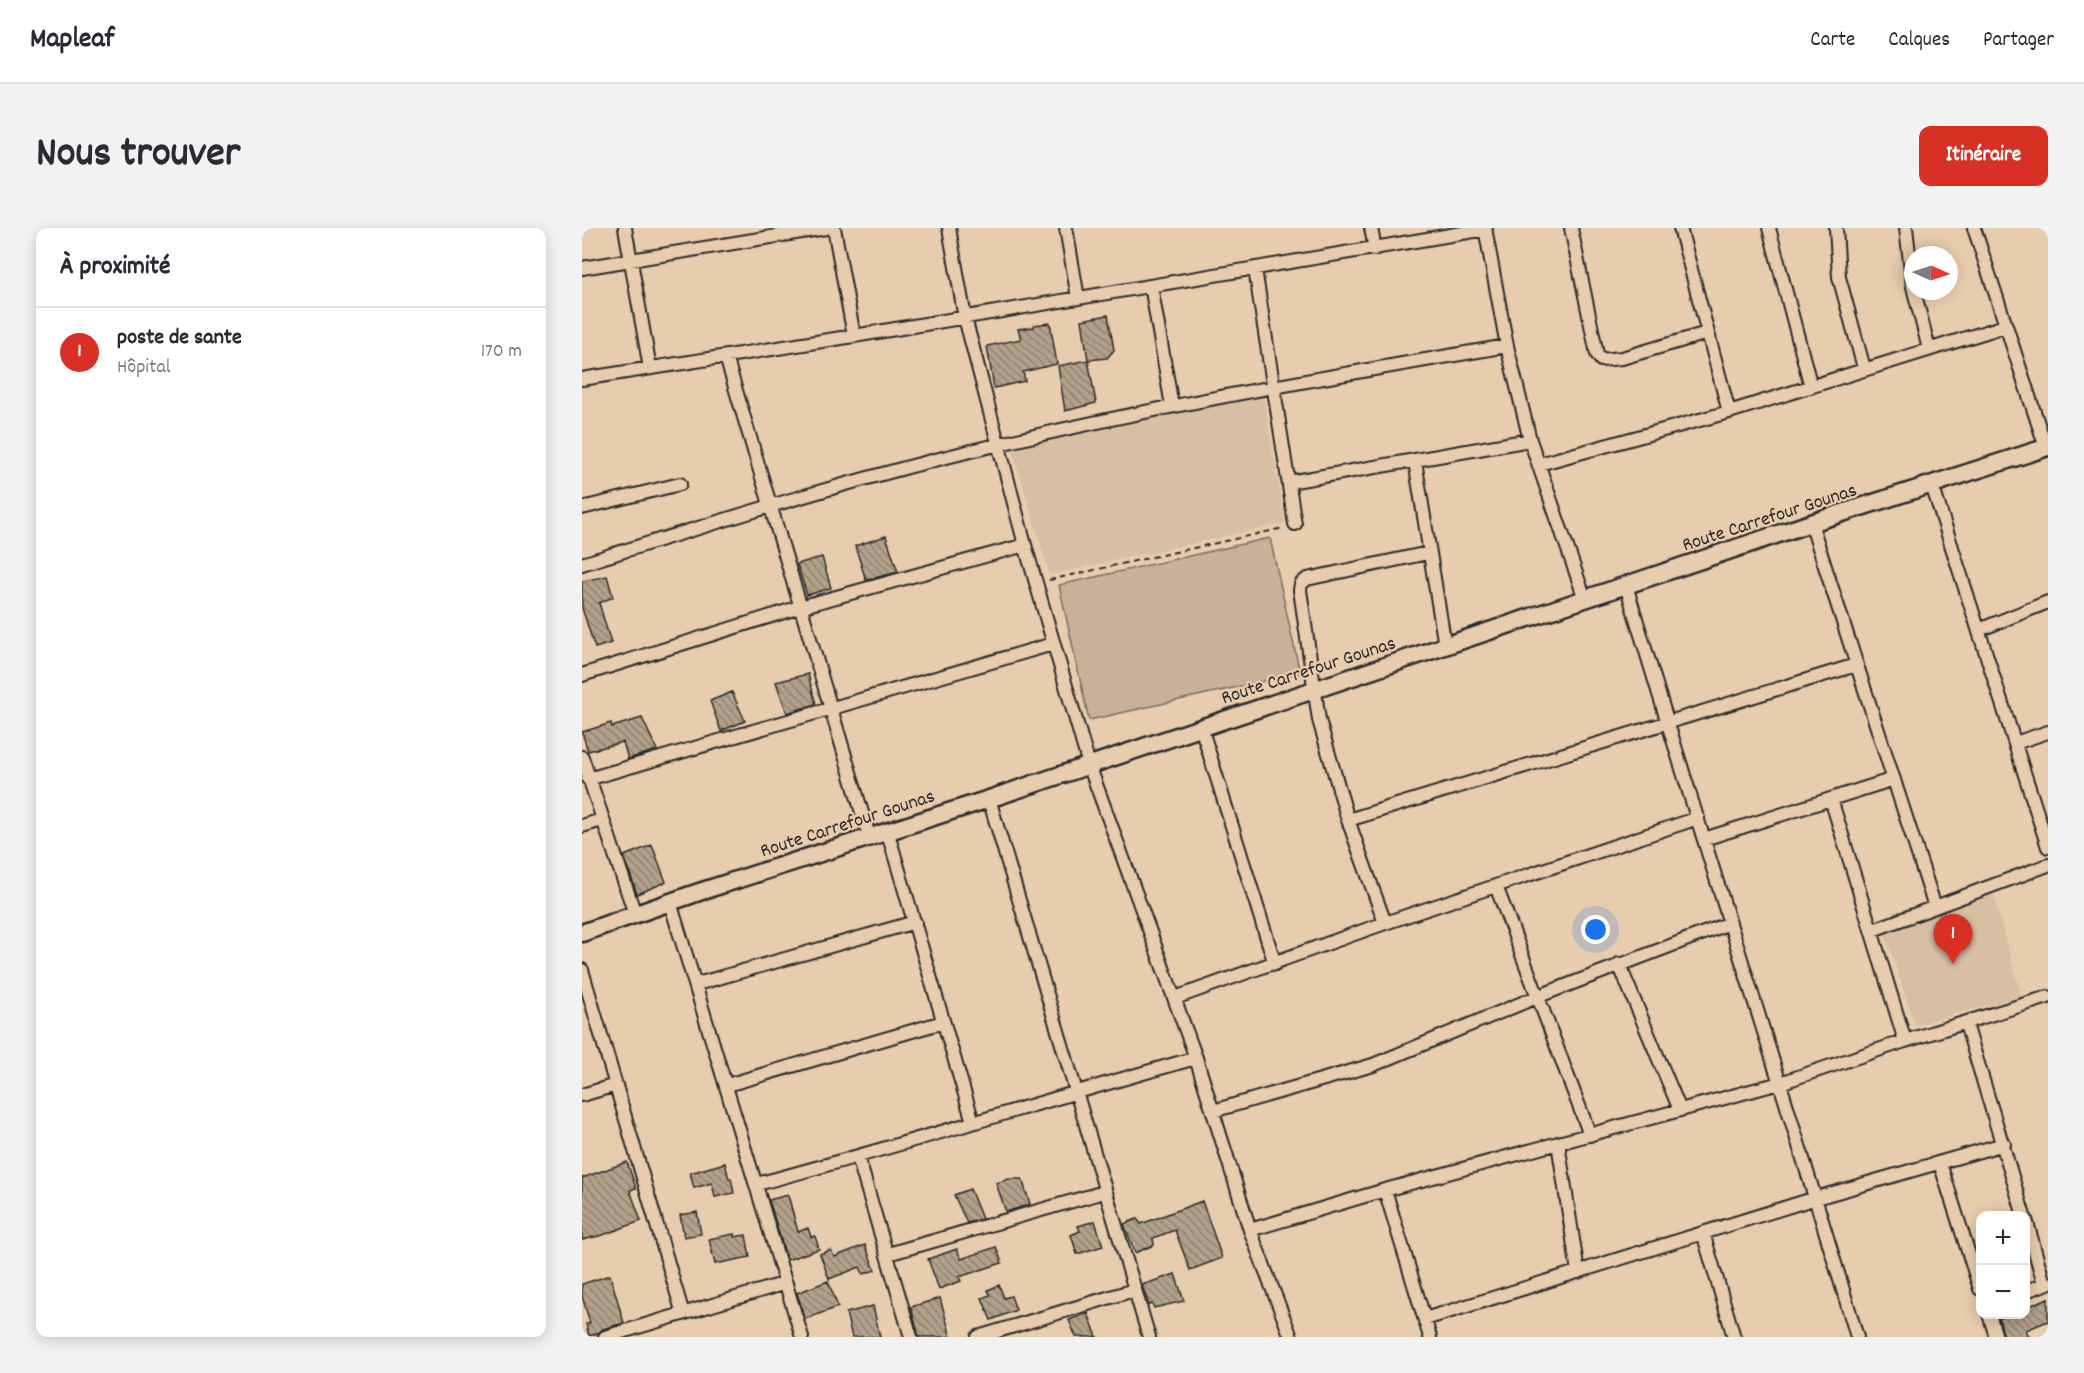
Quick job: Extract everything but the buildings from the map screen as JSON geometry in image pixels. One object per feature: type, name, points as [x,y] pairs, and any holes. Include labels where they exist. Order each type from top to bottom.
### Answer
[{"type":"main road","name":"Route Carrefour Gounas","points":[[582,933],[1811,523],[2047,448]]},
{"type":"street","points":[[625,228],[650,368]]},
{"type":"street","points":[[582,268],[631,262],[826,228]]},
{"type":"street","points":[[834,228],[854,336]]},
{"type":"street","points":[[949,228],[965,318],[1025,545],[1089,765],[1175,998],[1250,1230],[1291,1337]]},
{"type":"street","points":[[1066,228],[1078,298]]},
{"type":"street","points":[[1371,228],[1374,249]]},
{"type":"street","points":[[582,379],[965,318],[1486,228],[1507,346],[1530,440],[1585,598]]},
{"type":"street","points":[[1571,228],[1597,354],[1601,360],[1622,358],[1707,333]]},
{"type":"street","points":[[1680,228],[1729,412]]},
{"type":"street","points":[[1769,228],[1811,387]]},
{"type":"street","points":[[1836,228],[1839,277],[1864,368]]},
{"type":"street","points":[[1906,228],[1908,246]]},
{"type":"street","points":[[1974,228],[2047,448]]},
{"type":"street","points":[[1255,269],[1288,482],[1292,525]]},
{"type":"street","points":[[1151,286],[1172,406]]},
{"type":"street","points":[[1916,300],[1929,349]]},
{"type":"street","points":[[1539,464],[1729,412],[1864,368],[2005,326]]},
{"type":"street","points":[[582,564],[769,505],[999,444],[1273,386],[1507,346]]},
{"type":"street","points":[[726,357],[832,708],[868,836]]},
{"type":"street","points":[[1288,482],[1530,440]]},
{"type":"street","points":[[1415,461],[1428,553],[1445,646]]},
{"type":"street","points":[[582,508],[680,484]]},
{"type":"street","points":[[1932,485],[2048,847]]},
{"type":"street","points":[[1811,523],[1935,907]]},
{"type":"street","points":[[582,675],[800,608],[1025,545]]},
{"type":"street","points":[[1385,923],[1348,820],[1319,720],[1300,590],[1301,584],[1307,579],[1428,553]]},
{"type":"street","points":[[1626,585],[1857,1337]]},
{"type":"street","points":[[1979,630],[2048,602]]},
{"type":"street","points":[[588,779],[1053,644]]},
{"type":"street","points":[[1348,820],[1856,665]]},
{"type":"street","points":[[1201,727],[1275,964]]},
{"type":"street","points":[[2015,743],[2048,732]]},
{"type":"street","points":[[582,757],[635,915]]},
{"type":"street","points":[[1704,839],[1894,779]]},
{"type":"street","points":[[989,799],[1149,1337]]},
{"type":"street","points":[[1832,799],[1905,1041]]},
{"type":"street","points":[[1175,998],[1385,923],[1698,818]]},
{"type":"street","points":[[582,826],[602,820]]},
{"type":"street","points":[[887,830],[973,1122]]},
{"type":"street","points":[[1873,930],[2048,865]]},
{"type":"street","points":[[1496,886],[1590,1135]]},
{"type":"street","points":[[670,902],[697,984],[802,1337]]},
{"type":"street","points":[[697,984],[915,922]]},
{"type":"street","points":[[1213,1111],[1372,1065],[1619,964],[1730,923]]},
{"type":"street","points":[[1619,964],[1680,1110]]},
{"type":"street","points":[[582,970],[683,1314]]},
{"type":"street","points":[[1250,1230],[1385,1190],[1780,1083],[2048,997]]},
{"type":"street","points":[[727,1085],[943,1022]]},
{"type":"street","points":[[1966,1024],[2023,1211]]},
{"type":"street","points":[[757,1184],[858,1157],[1076,1091],[1196,1058]]},
{"type":"street","points":[[582,1095],[616,1085]]},
{"type":"street","points":[[1558,1143],[1578,1272]]},
{"type":"street","points":[[1425,1319],[1816,1198],[2004,1144]]},
{"type":"street","points":[[858,1157],[911,1337]]},
{"type":"street","points":[[1940,1163],[1976,1276]]},
{"type":"street","points":[[1385,1190],[1430,1337]]},
{"type":"street","points":[[888,1254],[1104,1192]]},
{"type":"street","points":[[1703,1233],[1734,1337]]},
{"type":"street","points":[[2030,1233],[2046,1283],[2030,1289]]},
{"type":"street","points":[[605,1337],[786,1283]]},
{"type":"street","points":[[978,1337],[1134,1290]]},
{"type":"street","points":[[1991,1319],[1996,1337]]},
{"type":"path","points":[[1036,583],[1292,525]]},
{"type":"shaded area","points":[[1263,395],[1285,523],[1050,575],[1012,449]]},
{"type":"shaded area","points":[[1270,538],[1300,673],[1089,720],[1059,585]]},
{"type":"shaded area","points":[[1993,893],[2021,996],[1915,1025],[1884,932]]},
{"type":"place","name":"poste de sante","points":[[1953,964]]}]
